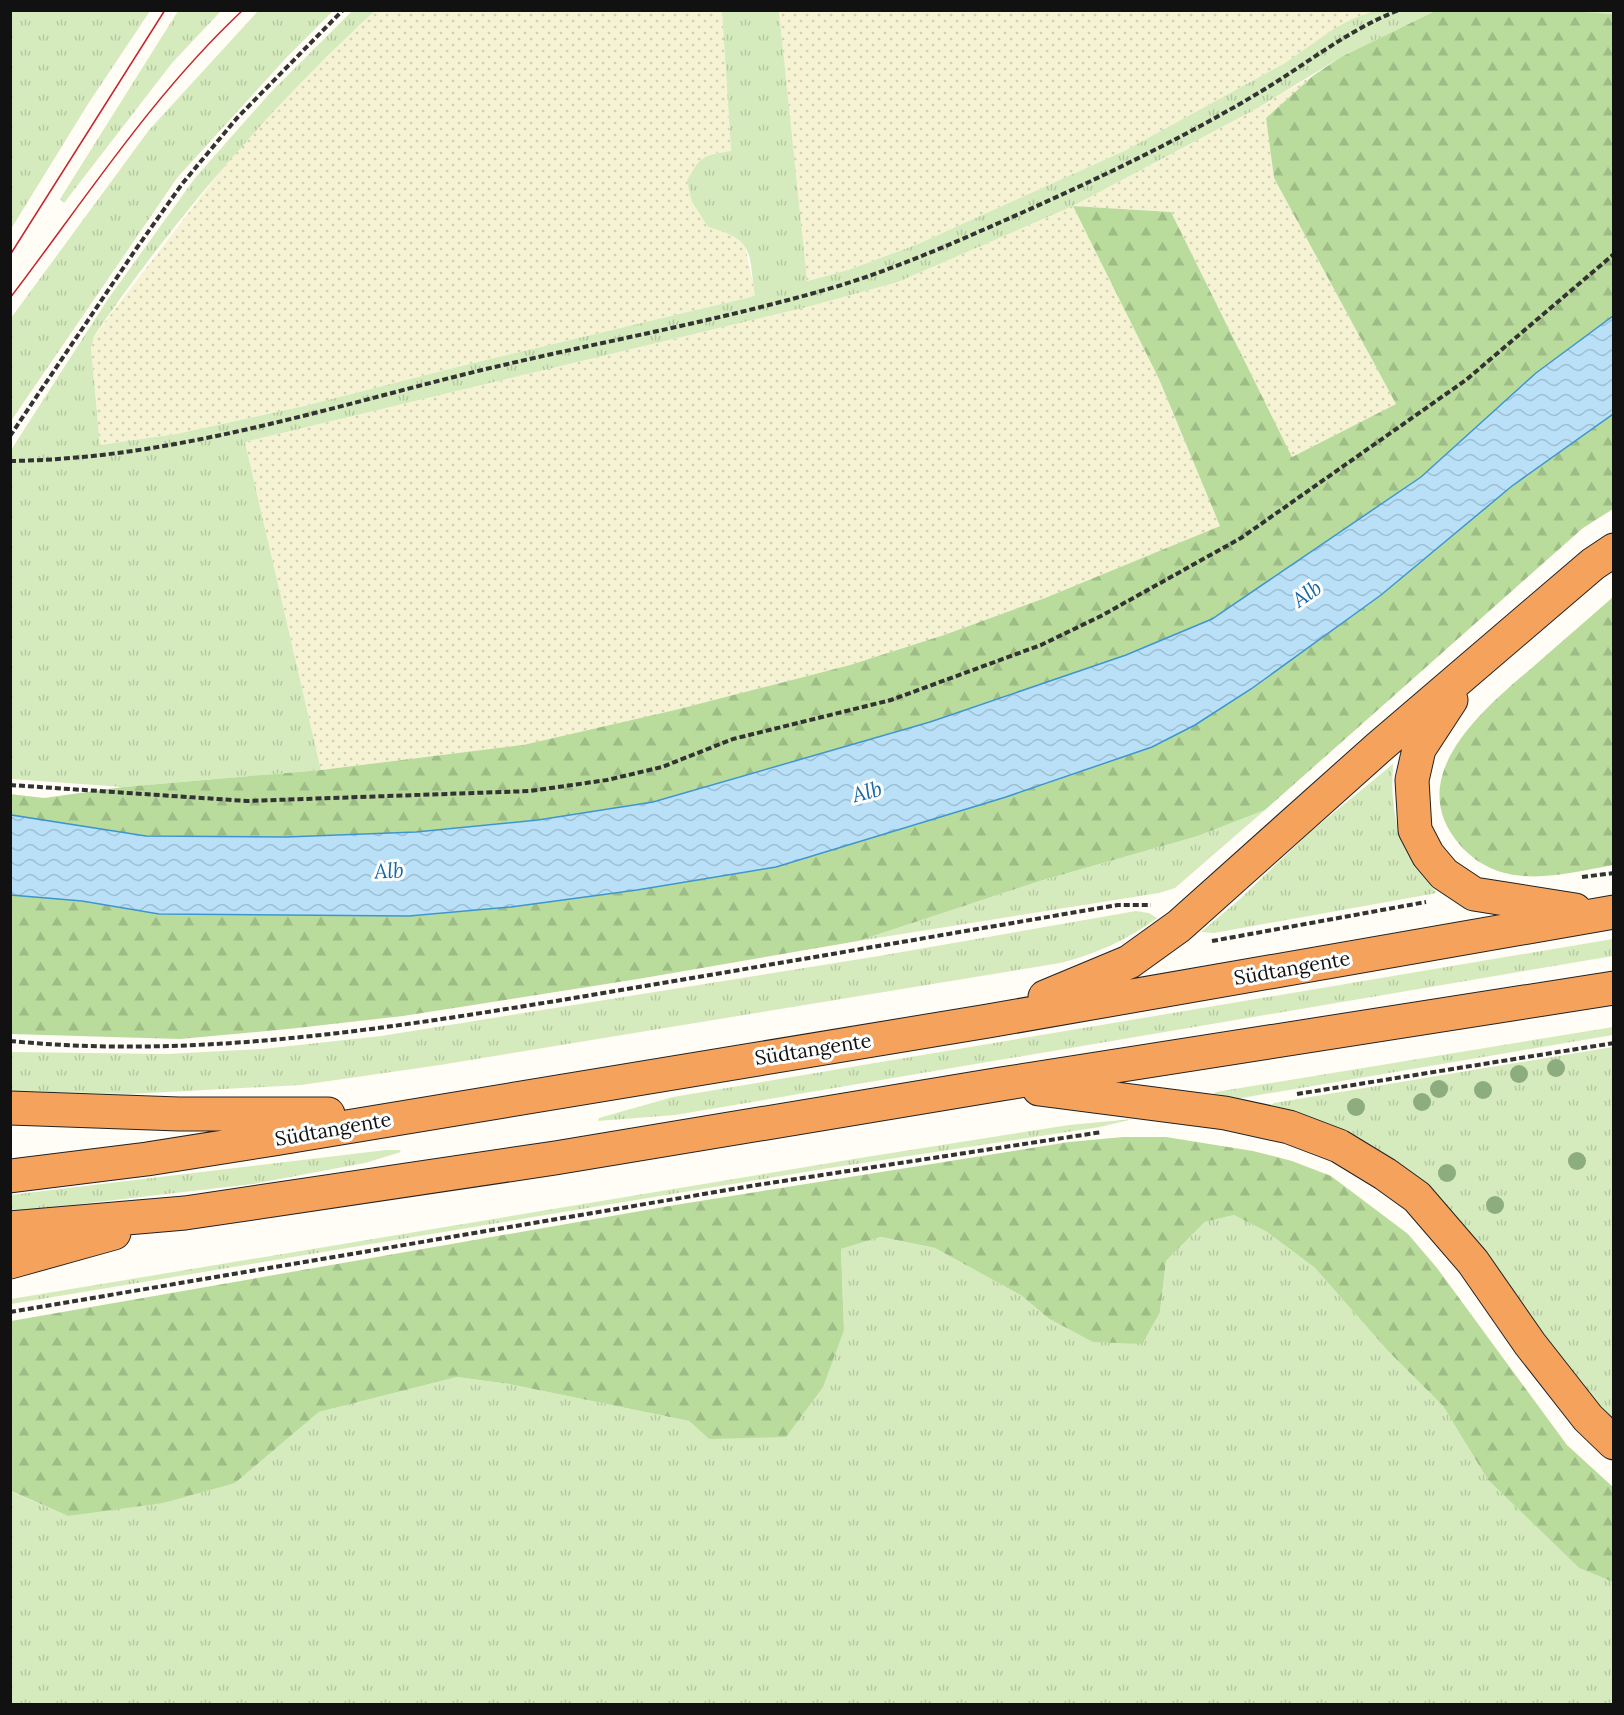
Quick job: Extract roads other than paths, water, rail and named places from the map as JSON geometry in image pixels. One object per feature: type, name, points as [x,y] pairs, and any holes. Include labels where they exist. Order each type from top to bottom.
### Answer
[{"type":"highway","points":[[988,1021],[1129,962],[1179,926],[1378,747],[1503,643],[1593,564],[1614,550]]},
{"type":"highway","points":[[1503,643],[1450,701],[1419,749],[1412,780],[1415,830],[1428,855],[1444,874],[1474,894],[1607,913]]},
{"type":"highway","name":"Südtangente","points":[[10,1176],[147,1159],[988,1021],[1607,913]]},
{"type":"highway","points":[[10,1228],[185,1213],[555,1158],[1001,1084],[1614,988]]},
{"type":"highway","points":[[1001,1084],[1224,1113],[1289,1127],[1339,1146],[1417,1197],[1473,1262],[1530,1344],[1588,1418],[1614,1443]]},
{"type":"highway","points":[[10,1108],[179,1114],[423,1114]]},
{"type":"highway","points":[[10,1262],[185,1213]]},
{"type":"water","name":"Alb","points":[[1613,316],[1613,414],[1512,486],[1381,595],[1251,689],[1195,725],[1152,747],[1006,797],[776,867],[637,890],[511,907],[409,916],[159,914],[82,901],[11,895],[11,815],[146,836],[286,837],[416,832],[538,820],[653,802],[930,722],[1126,655],[1212,619],[1421,477],[1536,373]]},
{"type":"tram line","points":[[10,255],[165,10]]},
{"type":"tram line","points":[[10,298],[149,112],[210,43],[243,10]]}]
